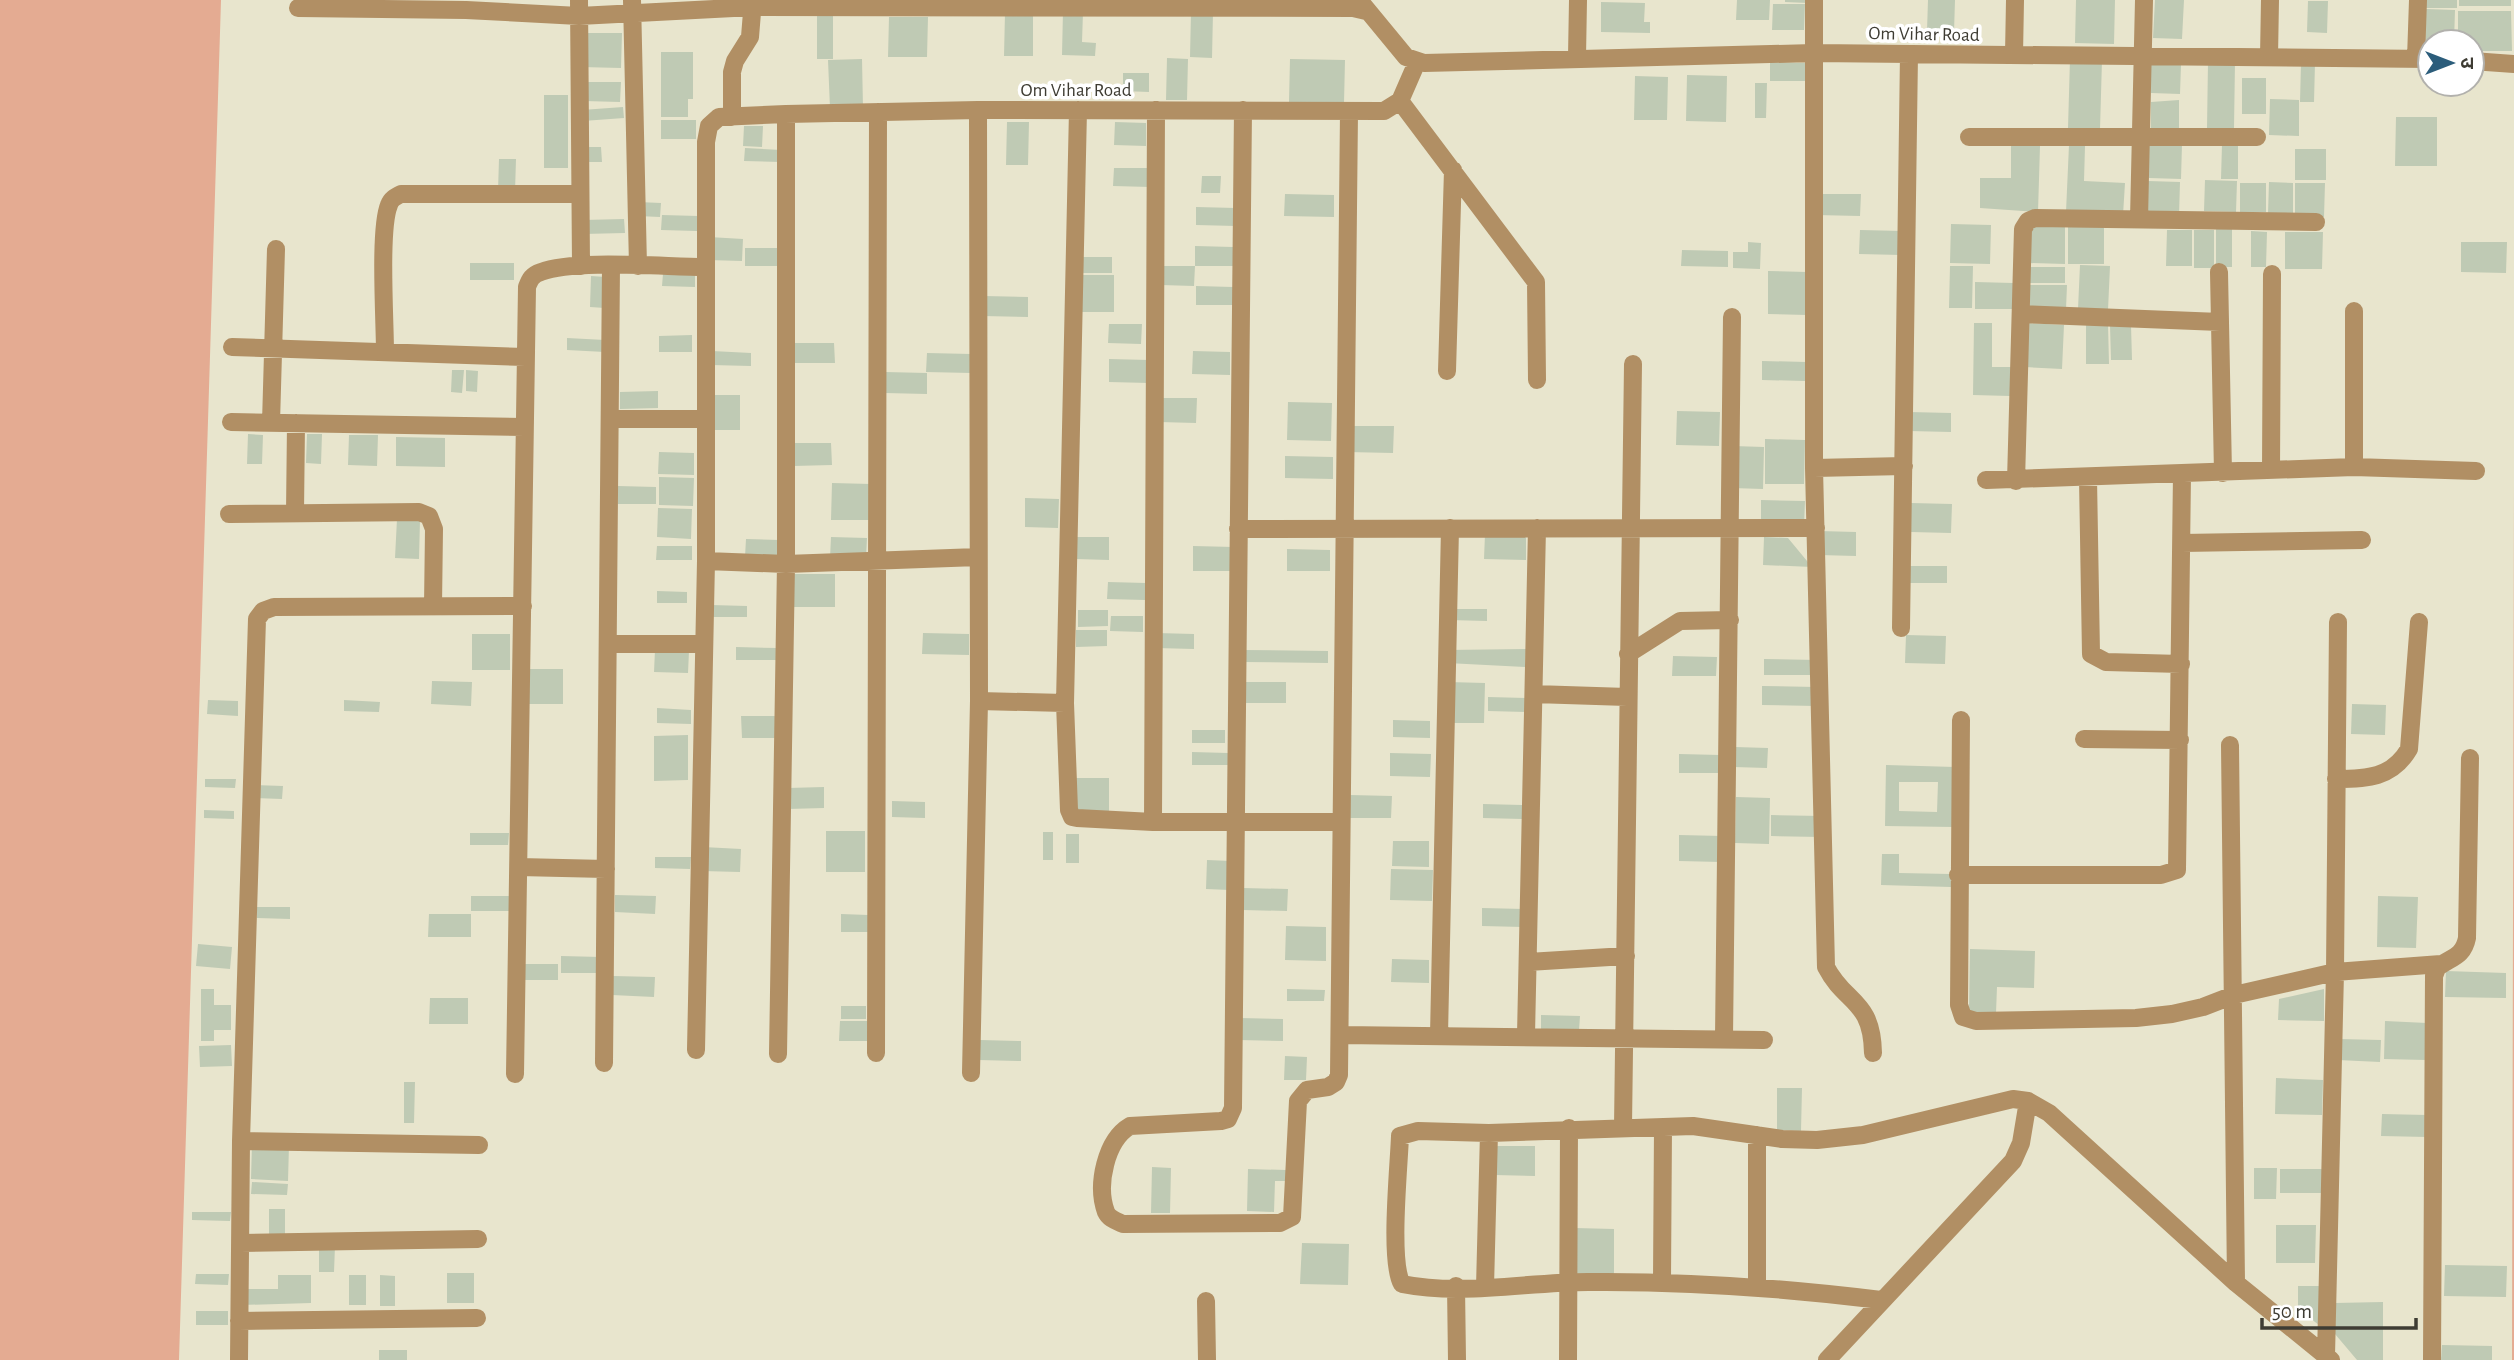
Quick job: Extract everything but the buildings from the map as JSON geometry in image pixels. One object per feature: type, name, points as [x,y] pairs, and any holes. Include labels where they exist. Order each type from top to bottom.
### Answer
[{"type":"street","points":[[1577,57],[1578,0]]},
{"type":"street","points":[[1814,0],[1814,468],[1826,967],[1863,1011],[1870,1025],[1873,1053]]},
{"type":"street","points":[[2014,55],[2015,0]]},
{"type":"street","points":[[2139,219],[2144,0]]},
{"type":"street","points":[[2269,57],[2270,0]]},
{"type":"street","points":[[2418,0],[2420,28]]},
{"type":"street","points":[[298,8],[388,5],[579,8],[939,3],[1362,6],[1406,57],[1417,62],[1400,101],[1536,282],[1537,380]]},
{"type":"street","points":[[732,117],[732,72],[735,61],[750,37],[753,4]]},
{"type":"street","points":[[632,7],[638,267]]},
{"type":"street","points":[[579,8],[581,266]]},
{"type":"street","name":"Om Vihar Road","points":[[1417,62],[1814,53],[2416,59]]},
{"type":"street","points":[[1901,628],[1909,54]]},
{"type":"street","points":[[2486,62],[2514,64]]},
{"type":"street","name":"Om Vihar Road","points":[[705,267],[706,142],[709,125],[719,117],[978,110],[1349,112],[1384,111],[1400,101]]},
{"type":"street","points":[[971,1073],[979,701],[978,110]]},
{"type":"street","points":[[1078,110],[1065,703],[1072,817],[1153,822],[1339,822]]},
{"type":"street","points":[[1153,822],[1156,110]]},
{"type":"street","points":[[1243,110],[1237,822],[1231,1115],[1222,1121],[1130,1126],[1118,1133],[1106,1161],[1104,1182],[1106,1212],[1111,1219],[1123,1224],[1280,1223],[1292,1217],[1298,1101],[1307,1090],[1328,1087],[1336,1082],[1340,1035],[1339,822],[1349,112]]},
{"type":"street","points":[[876,1053],[878,112]]},
{"type":"street","points":[[778,1054],[786,564],[786,114]]},
{"type":"street","points":[[1969,137],[2257,137]]},
{"type":"street","points":[[1447,371],[1452,170]]},
{"type":"street","points":[[385,352],[386,229],[388,205],[394,197],[401,194],[580,194]]},
{"type":"street","points":[[2016,481],[2024,229],[2028,221],[2035,218],[2316,222]]},
{"type":"street","points":[[271,423],[276,249]]},
{"type":"street","points":[[604,1062],[611,265]]},
{"type":"street","points":[[515,1074],[527,287],[531,278],[542,271],[611,265],[705,267],[706,561],[696,1050]]},
{"type":"street","points":[[2219,272],[2223,473]]},
{"type":"street","points":[[2271,470],[2272,274]]},
{"type":"street","points":[[2354,310],[2354,467]]},
{"type":"street","points":[[2022,314],[2220,322]]},
{"type":"street","points":[[1724,1038],[1732,317]]},
{"type":"street","points":[[232,347],[525,357]]},
{"type":"street","points":[[1623,1127],[1633,364]]},
{"type":"street","points":[[610,419],[705,419]]},
{"type":"street","points":[[231,422],[524,427]]},
{"type":"street","points":[[295,513],[296,423]]},
{"type":"street","points":[[1814,468],[1904,466]]},
{"type":"street","points":[[1986,480],[2354,467],[2476,471]]},
{"type":"street","points":[[1958,875],[2171,874],[2177,870],[2182,474]]},
{"type":"street","points":[[2088,478],[2091,654],[2106,662],[2181,664]]},
{"type":"street","points":[[229,514],[419,512],[429,516],[434,529],[433,606]]},
{"type":"street","points":[[1439,1035],[1450,528]]},
{"type":"street","points":[[1526,1035],[1537,528]]},
{"type":"street","points":[[1238,529],[1816,528]]},
{"type":"street","points":[[2182,544],[2362,540]]},
{"type":"street","points":[[706,561],[786,564],[978,557]]},
{"type":"street","points":[[239,1360],[241,1141],[257,619],[263,611],[274,607],[523,606]]},
{"type":"street","points":[[1628,653],[1680,621],[1730,620]]},
{"type":"street","points":[[2329,1358],[2338,622]]},
{"type":"street","points":[[2336,779],[2381,776],[2401,763],[2409,750],[2418,622]]},
{"type":"street","points":[[608,644],[704,644]]},
{"type":"street","points":[[1534,694],[1627,697]]},
{"type":"street","points":[[979,701],[1065,703]]},
{"type":"street","points":[[1961,720],[1959,1005],[1963,1017],[1976,1021],[2136,1017],[2203,1007],[2234,995],[2335,972],[2441,964],[2457,958],[2465,948],[2467,938],[2470,758]]},
{"type":"street","points":[[2084,739],[2180,740]]},
{"type":"street","points":[[2231,745],[2236,1283]]},
{"type":"street","points":[[519,867],[606,869]]},
{"type":"street","points":[[1528,962],[1626,956]]},
{"type":"street","points":[[2432,1360],[2434,976],[2441,964]]},
{"type":"street","points":[[1340,1035],[1626,1036],[1764,1040]]},
{"type":"street","points":[[1881,1300],[1662,1281],[1568,1282],[1485,1287],[1402,1284],[1398,1276],[1400,1136],[1418,1131],[1489,1133],[1569,1128],[1693,1126],[1757,1135],[1839,1139],[1985,1104],[2012,1099],[2028,1101],[2049,1113],[2236,1283],[2329,1358]]},
{"type":"street","points":[[1826,1360],[2013,1161],[2021,1143],[2028,1101]]},
{"type":"street","points":[[1662,1281],[1663,1127]]},
{"type":"street","points":[[1568,1360],[1569,1128]]},
{"type":"street","points":[[1485,1287],[1489,1133]]},
{"type":"street","points":[[1757,1135],[1757,1288]]},
{"type":"street","points":[[241,1141],[479,1145]]},
{"type":"street","points":[[241,1243],[478,1239]]},
{"type":"street","points":[[1456,1286],[1457,1360]]},
{"type":"street","points":[[1206,1301],[1207,1360]]},
{"type":"street","points":[[239,1321],[477,1318]]},
{"type":"shaded area","points":[[0,0],[221,0],[179,1360],[0,1360]]},
{"type":"shaded area","points":[[2514,483],[2514,1360],[2512,1360]]}]
